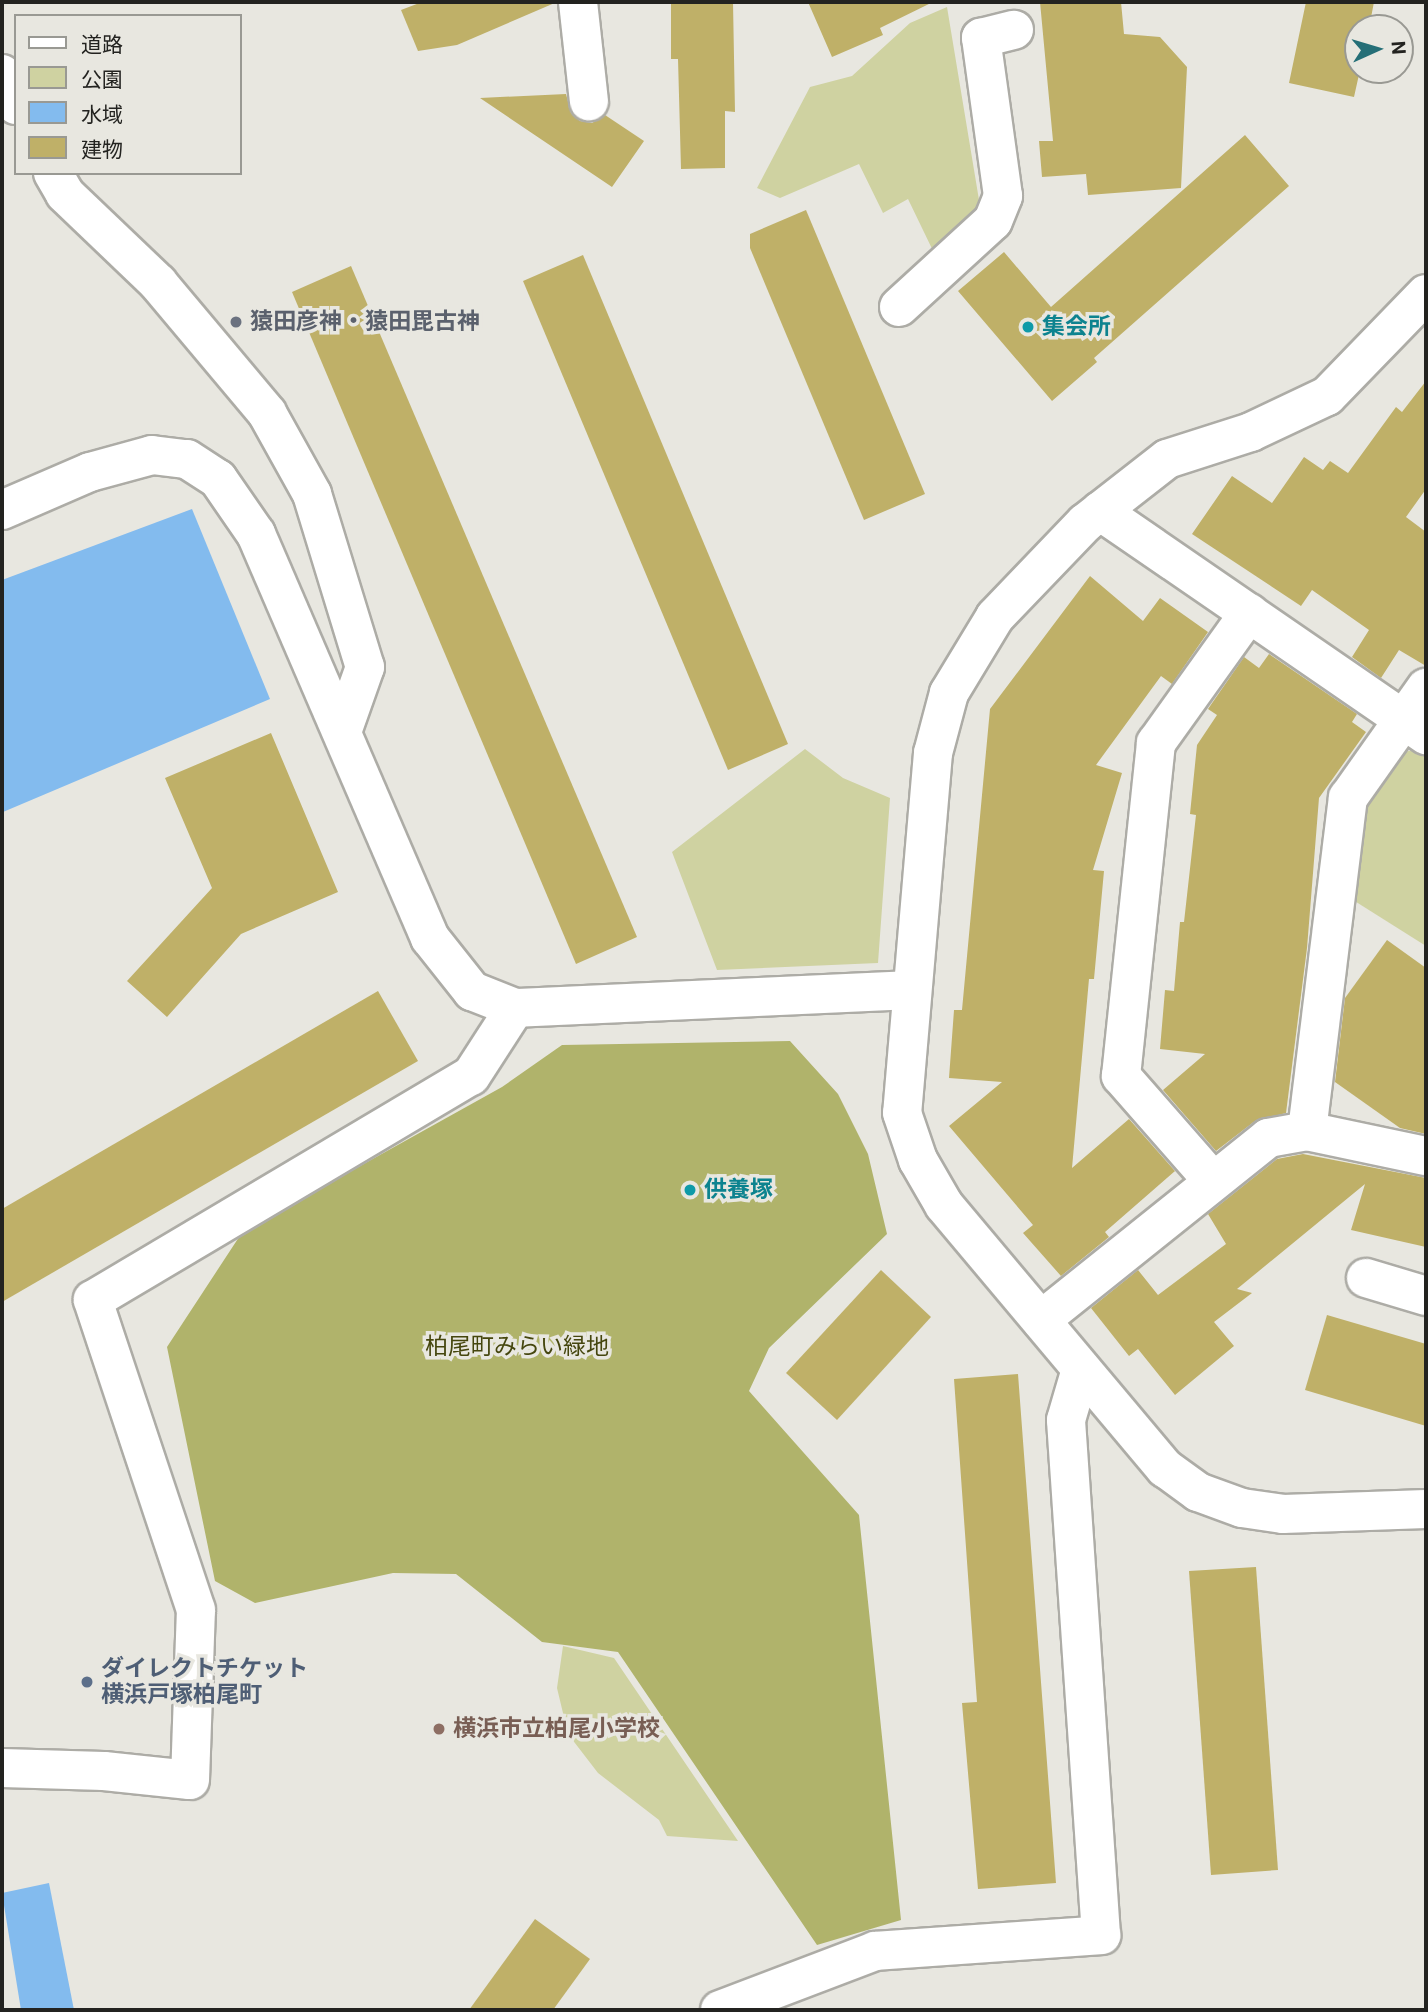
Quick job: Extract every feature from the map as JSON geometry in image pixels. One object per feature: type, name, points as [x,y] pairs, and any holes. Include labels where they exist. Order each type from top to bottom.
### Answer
[{"type":"street","points":[[578,2],[589,102]]},
{"type":"street","points":[[899,307],[993,221],[1003,196],[981,38],[1014,30]]},
{"type":"street","points":[[2,74],[14,101]]},
{"type":"street","points":[[54,175],[65,194],[158,283],[267,413],[312,494],[365,667],[342,732]]},
{"type":"street","points":[[1426,294],[1327,396],[1251,432],[1167,459],[1100,511],[995,617],[949,693],[933,753],[910,990],[902,1113],[918,1160],[944,1205],[1165,1468],[1198,1492],[1241,1508],[1283,1514],[1426,1509]]},
{"type":"street","points":[[2,510],[90,472],[152,455],[187,459],[218,479],[256,534],[430,938],[472,991],[515,1008],[910,990]]},
{"type":"street","points":[[1100,511],[1415,727]]},
{"type":"street","points":[[1213,1181],[1121,1076],[1156,743],[1249,613]]},
{"type":"street","points":[[1307,1131],[1349,798],[1415,727],[1426,688]]},
{"type":"street","points":[[2,1768],[104,1771],[190,1780],[196,1611],[93,1300],[471,1076],[515,1008]]},
{"type":"street","points":[[1041,1320],[1268,1138],[1307,1131],[1426,1156]]},
{"type":"street","points":[[1366,1278],[1426,1296]]},
{"type":"street","points":[[720,2010],[875,1951],[1101,1936],[1066,1420],[1081,1369]]},
{"type":"green space","points":[[947,7],[980,206],[936,257],[908,199],[883,213],[859,164],[780,198],[757,188],[810,87],[852,76],[910,23]]},
{"type":"green space","points":[[805,749],[843,778],[890,798],[878,963],[717,970],[672,852]]},
{"type":"green space","points":[[1417,749],[1426,755],[1426,946],[1353,900],[1367,802],[1400,753]]},
{"type":"green space","name":"柏尾町みらい緑地","points":[[790,1041],[838,1094],[868,1154],[887,1234],[769,1348],[749,1391],[859,1515],[901,1920],[817,1945],[618,1652],[542,1642],[456,1574],[393,1573],[255,1603],[215,1581],[167,1347],[243,1231],[502,1087],[562,1045]]},
{"type":"green space","points":[[563,1646],[614,1658],[738,1841],[667,1836],[659,1820],[598,1773],[568,1734],[557,1688]]},
{"type":"water","points":[[192,509],[270,699],[3,812],[2,580]]},
{"type":"water","points":[[49,1883],[74,2010],[21,2010],[2,1893]]},
{"type":"building","points":[[422,2],[557,2],[457,45],[418,51],[401,10]]},
{"type":"building","points":[[671,2],[733,2],[735,112],[725,111],[725,168],[681,169],[678,59],[671,59]]},
{"type":"building","points":[[808,2],[933,2],[880,28],[883,35],[832,57]]},
{"type":"building","points":[[1040,2],[1121,2],[1124,34],[1160,37],[1187,67],[1181,188],[1088,195],[1086,174],[1042,177],[1039,141],[1053,141]]},
{"type":"building","points":[[1306,2],[1374,2],[1372,14],[1344,14],[1344,84],[1357,84],[1354,97],[1289,83]]},
{"type":"building","points":[[566,94],[571,113],[580,121],[592,123],[605,115],[644,141],[612,187],[480,98]]},
{"type":"building","points":[[1245,135],[1289,186],[1094,358],[1097,362],[1052,401],[958,291],[1004,252],[1051,307]]},
{"type":"building","points":[[806,210],[925,494],[864,520],[750,248],[750,234]]},
{"type":"building","points":[[583,255],[788,744],[728,770],[523,281]]},
{"type":"building","points":[[351,266],[637,937],[576,964],[292,292]]},
{"type":"building","points":[[1426,381],[1426,489],[1406,517],[1426,532],[1426,666],[1399,650],[1381,678],[1352,657],[1369,630],[1312,590],[1301,606],[1192,534],[1232,476],[1272,503],[1304,457],[1323,470],[1330,461],[1348,473],[1396,407],[1402,412]]},
{"type":"building","points":[[1090,576],[1143,621],[1160,598],[1208,632],[1172,684],[1161,676],[1096,765],[1122,773],[1093,870],[1104,871],[1094,979],[1089,979],[1072,1168],[1129,1119],[1175,1171],[1105,1232],[1109,1237],[1061,1276],[1023,1233],[1033,1225],[949,1126],[1002,1082],[949,1078],[954,1010],[962,1010],[990,709]]},
{"type":"building","points":[[1269,654],[1357,714],[1352,722],[1366,732],[1319,798],[1307,948],[1286,1113],[1255,1121],[1216,1151],[1163,1090],[1205,1054],[1160,1049],[1165,990],[1174,991],[1180,922],[1184,922],[1196,815],[1190,814],[1197,745],[1217,715],[1208,709],[1244,657],[1259,668]]},
{"type":"building","points":[[271,733],[338,892],[241,934],[167,1017],[127,981],[212,888],[165,778]]},
{"type":"building","points":[[1387,940],[1426,968],[1426,1134],[1400,1128],[1335,1082],[1345,998]]},
{"type":"building","points":[[378,991],[418,1061],[2,1302],[2,1209]]},
{"type":"building","points":[[1303,1154],[1426,1178],[1426,1247],[1351,1230],[1365,1184],[1237,1289],[1252,1293],[1214,1322],[1234,1346],[1175,1395],[1138,1349],[1129,1356],[1091,1308],[1138,1270],[1158,1295],[1226,1244],[1208,1214],[1277,1159]]},
{"type":"building","points":[[881,1270],[931,1317],[837,1420],[786,1373]]},
{"type":"building","points":[[1327,1315],[1426,1344],[1426,1426],[1305,1390]]},
{"type":"building","points":[[1018,1374],[1056,1883],[978,1889],[962,1703],[977,1702],[954,1379]]},
{"type":"building","points":[[1256,1567],[1278,1870],[1211,1875],[1189,1571]]},
{"type":"building","points":[[535,1919],[590,1959],[553,2010],[469,2010]]},
{"type":"place","name":"猿田彦神・猿田毘古神","points":[[236,322]]},
{"type":"place","name":"集会所","points":[[1028,327]]},
{"type":"place","name":"供養塚","points":[[690,1190]]},
{"type":"place","name":"ダイレクトチケット 横浜戸塚柏尾町","points":[[87,1682]]},
{"type":"place","name":"横浜市立柏尾小学校","points":[[439,1729]]}]
